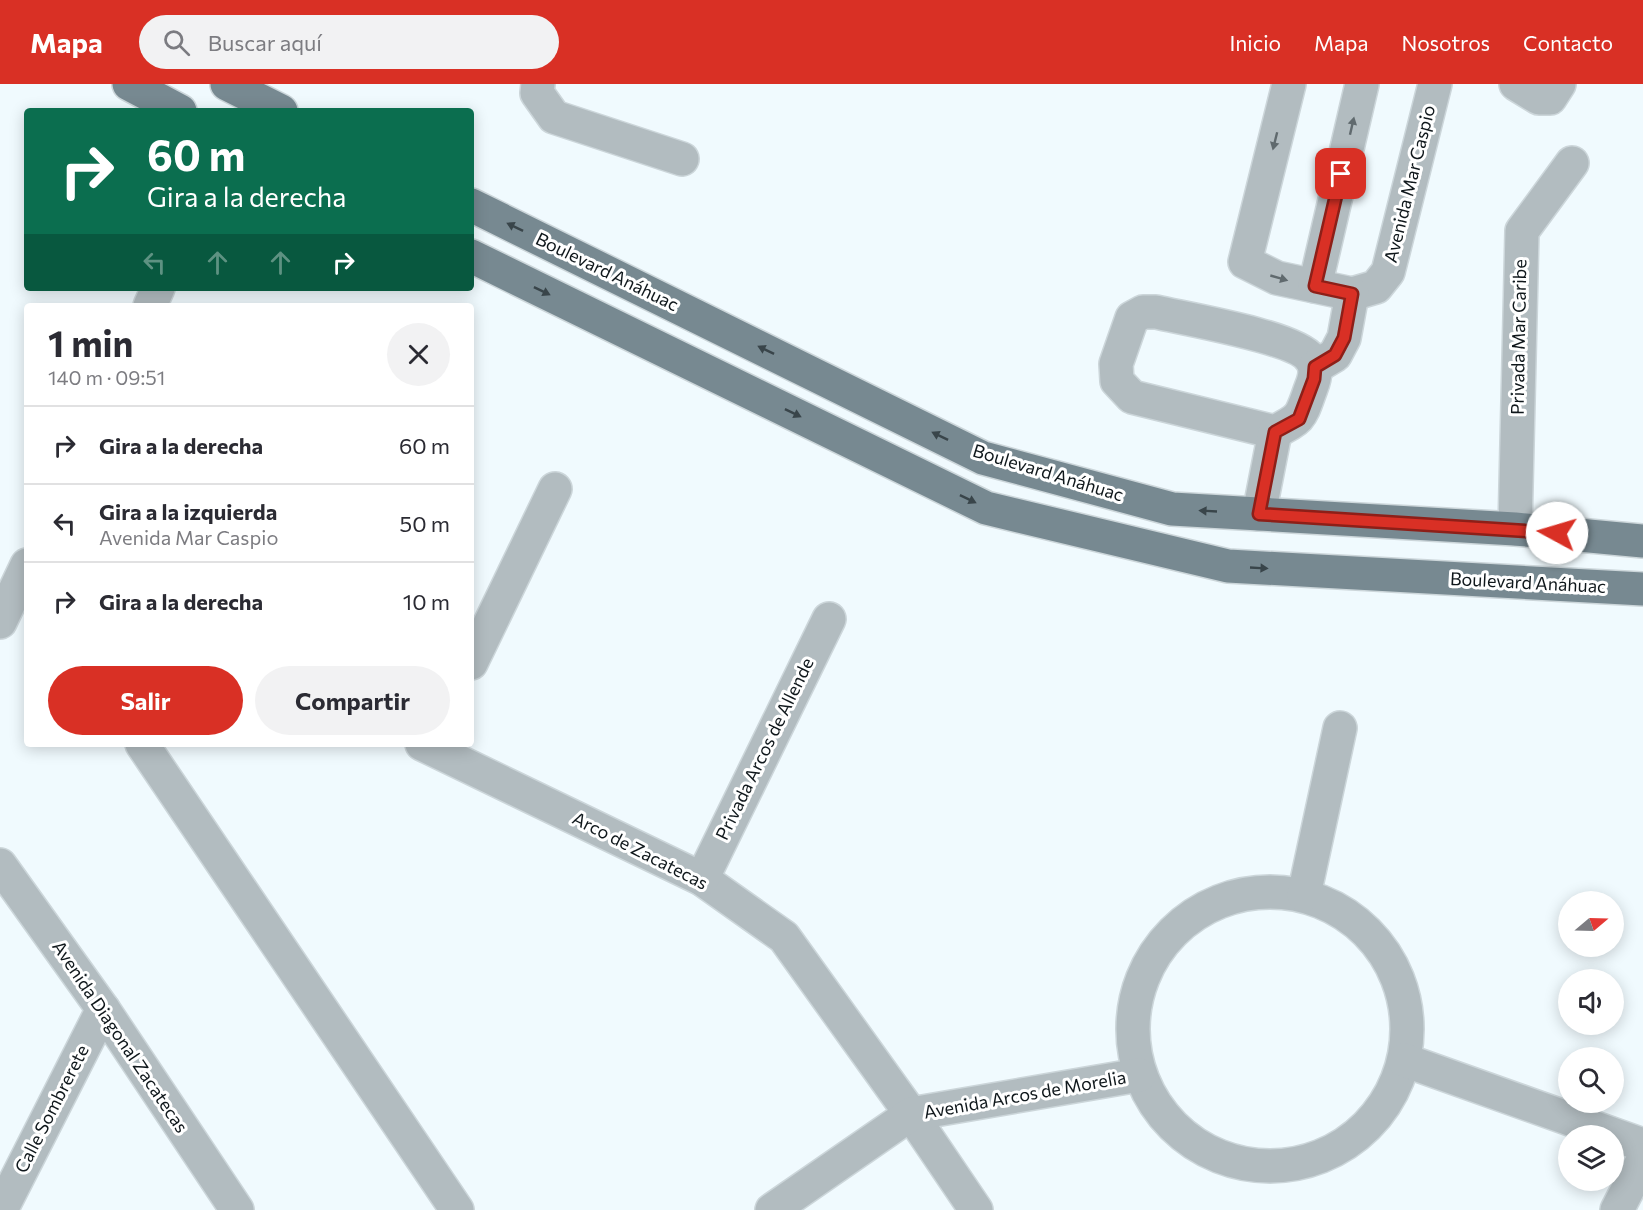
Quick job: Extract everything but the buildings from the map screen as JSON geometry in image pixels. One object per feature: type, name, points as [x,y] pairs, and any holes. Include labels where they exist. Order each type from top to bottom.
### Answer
[{"type":"main road","points":[[129,84],[174,108]]},
{"type":"main road","points":[[238,96],[272,108]]},
{"type":"main road","name":"Boulevard Anáhuac","points":[[474,206],[983,458],[1172,509],[1515,529],[1643,541]]},
{"type":"main road","name":"Boulevard Anáhuac","points":[[474,257],[986,508],[1228,567],[1643,589]]},
{"type":"street","points":[[538,84],[537,93],[554,117],[682,159]]},
{"type":"street","points":[[1289,84],[1245,262],[1277,278],[1352,294],[1344,338],[1335,355],[1315,367]]},
{"type":"street","points":[[1315,286],[1362,84]]},
{"type":"street","name":"Avenida Mar Caspio","points":[[1352,294],[1376,287],[1388,272],[1435,84]]},
{"type":"street","points":[[1515,84],[1539,98],[1550,98],[1558,84]]},
{"type":"street","name":"Privada Mar Caribe","points":[[1515,529],[1522,231],[1572,162]]},
{"type":"street","points":[[1143,312],[1156,312],[1286,343],[1310,356],[1315,367],[1314,379],[1299,419],[1275,432],[1132,397],[1117,381],[1116,364],[1132,318],[1143,312]]},
{"type":"street","points":[[1259,514],[1275,432]]},
{"type":"street","points":[[474,657],[555,489]]},
{"type":"street","points":[[0,622],[24,571]]},
{"type":"street","name":"Privada Arcos de Allende","points":[[702,879],[829,620]]},
{"type":"street","points":[[1304,895],[1340,728]]},
{"type":"street","points":[[144,747],[457,1210]]},
{"type":"street","name":"Arco de Zacatecas","points":[[432,747],[702,879],[784,937],[911,1114],[976,1210]]},
{"type":"street","name":"Avenida Diagonal Zacatecas","points":[[0,865],[103,1009],[237,1210]]},
{"type":"street","points":[[1262,890],[1304,895],[1344,912],[1376,940],[1397,976],[1407,1018],[1404,1060],[1388,1101],[1359,1135],[1321,1157],[1278,1167],[1234,1162],[1194,1144],[1161,1114],[1139,1075],[1131,1033],[1137,990],[1155,952],[1184,920],[1221,899],[1262,890]]},
{"type":"street","name":"Calle Sombrerete","points":[[1,1210],[103,1009]]},
{"type":"street","points":[[1404,1060],[1643,1145]]},
{"type":"street","name":"Avenida Arcos de Morelia","points":[[911,1114],[1139,1075]]},
{"type":"street","points":[[772,1210],[911,1114]]},
{"type":"street","points":[[1617,1210],[1643,1160]]},
{"type":"route","points":[[1341,174],[1315,286],[1352,294],[1344,338],[1335,355],[1315,367],[1314,379],[1299,419],[1275,432],[1259,514],[1557,533]]}]
